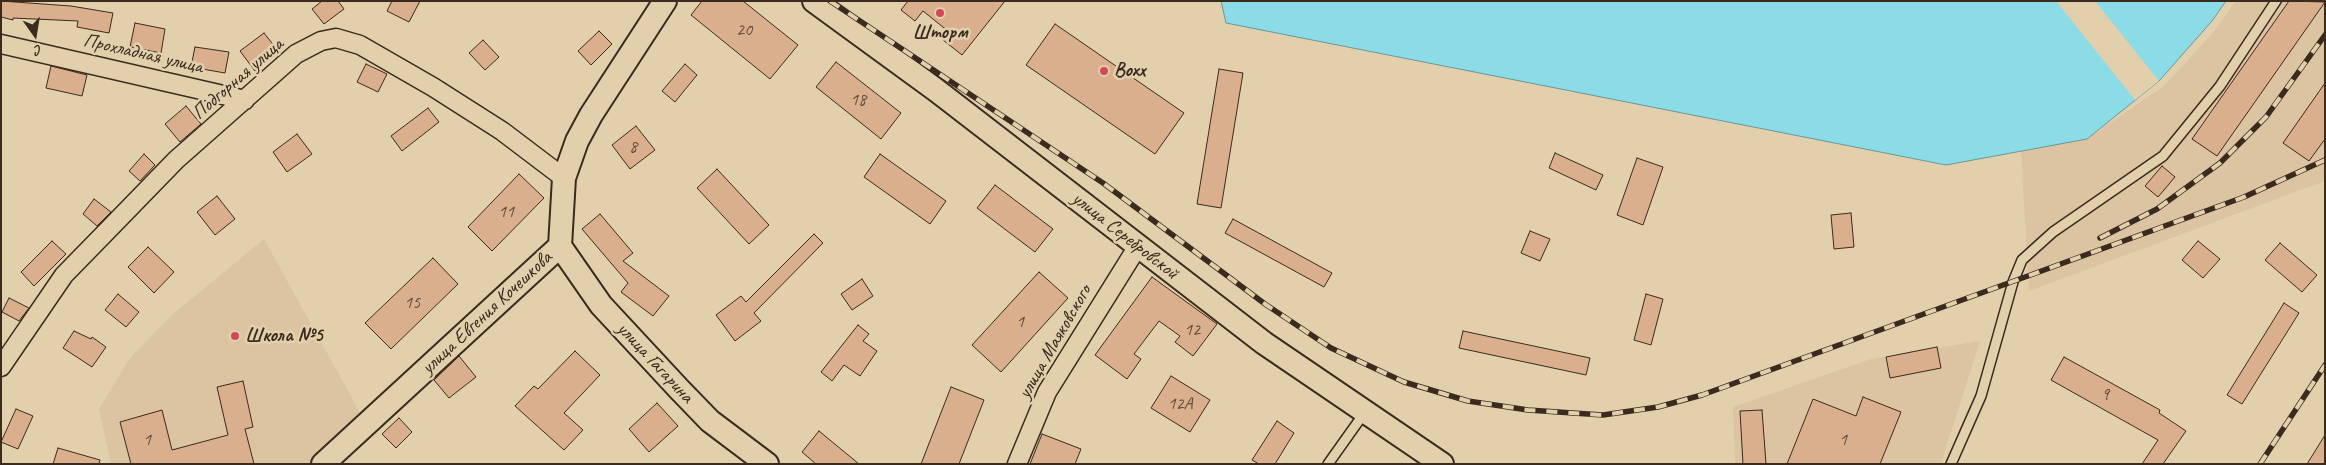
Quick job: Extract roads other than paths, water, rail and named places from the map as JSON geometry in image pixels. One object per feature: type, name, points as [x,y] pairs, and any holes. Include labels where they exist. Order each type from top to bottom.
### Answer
[{"type":"street","name":"улица Евгения Кочешкова","points":[[324,464],[560,246],[564,178],[577,141],[591,115],[664,1]]},
{"type":"street","name":"улица Серебровской","points":[[814,1],[936,90],[1264,343],[1442,464]]},
{"type":"street","name":"Подгорная улица","points":[[1,367],[64,275],[176,160],[296,54],[321,41],[336,38],[360,44],[502,131],[564,178]]},
{"type":"street","name":"Прохладная улица","points":[[1,44],[245,100]]},
{"type":"street","name":"улица Гагарина","points":[[560,246],[601,305],[679,389],[710,421],[767,464]]},
{"type":"street","name":"улица Маяковского","points":[[1017,464],[1046,392],[1138,246]]},
{"type":"lane","points":[[1951,464],[1980,396],[2013,282],[2022,260],[2053,232],[2163,156],[2220,86],[2276,1]]},
{"type":"lane","points":[[1328,464],[1365,412]]},
{"type":"water","points":[[1221,1],[2226,1],[2212,21],[2159,81],[2087,139],[1946,165],[1226,23]]},
{"type":"railway","points":[[830,1],[1103,183],[1265,304],[1331,348],[1404,382],[1468,401],[1528,410],[1603,415],[1658,407],[1702,395],[2244,197],[2325,160]]},
{"type":"railway","points":[[2100,238],[2157,209],[2220,163],[2266,117],[2325,35]]},
{"type":"railway","points":[[2260,464],[2325,365]]},
{"type":"place","name":"Шторм","points":[[940,13]]},
{"type":"place","name":"Boxx","points":[[1104,71]]},
{"type":"place","name":"Школа №5","points":[[235,336]]}]
